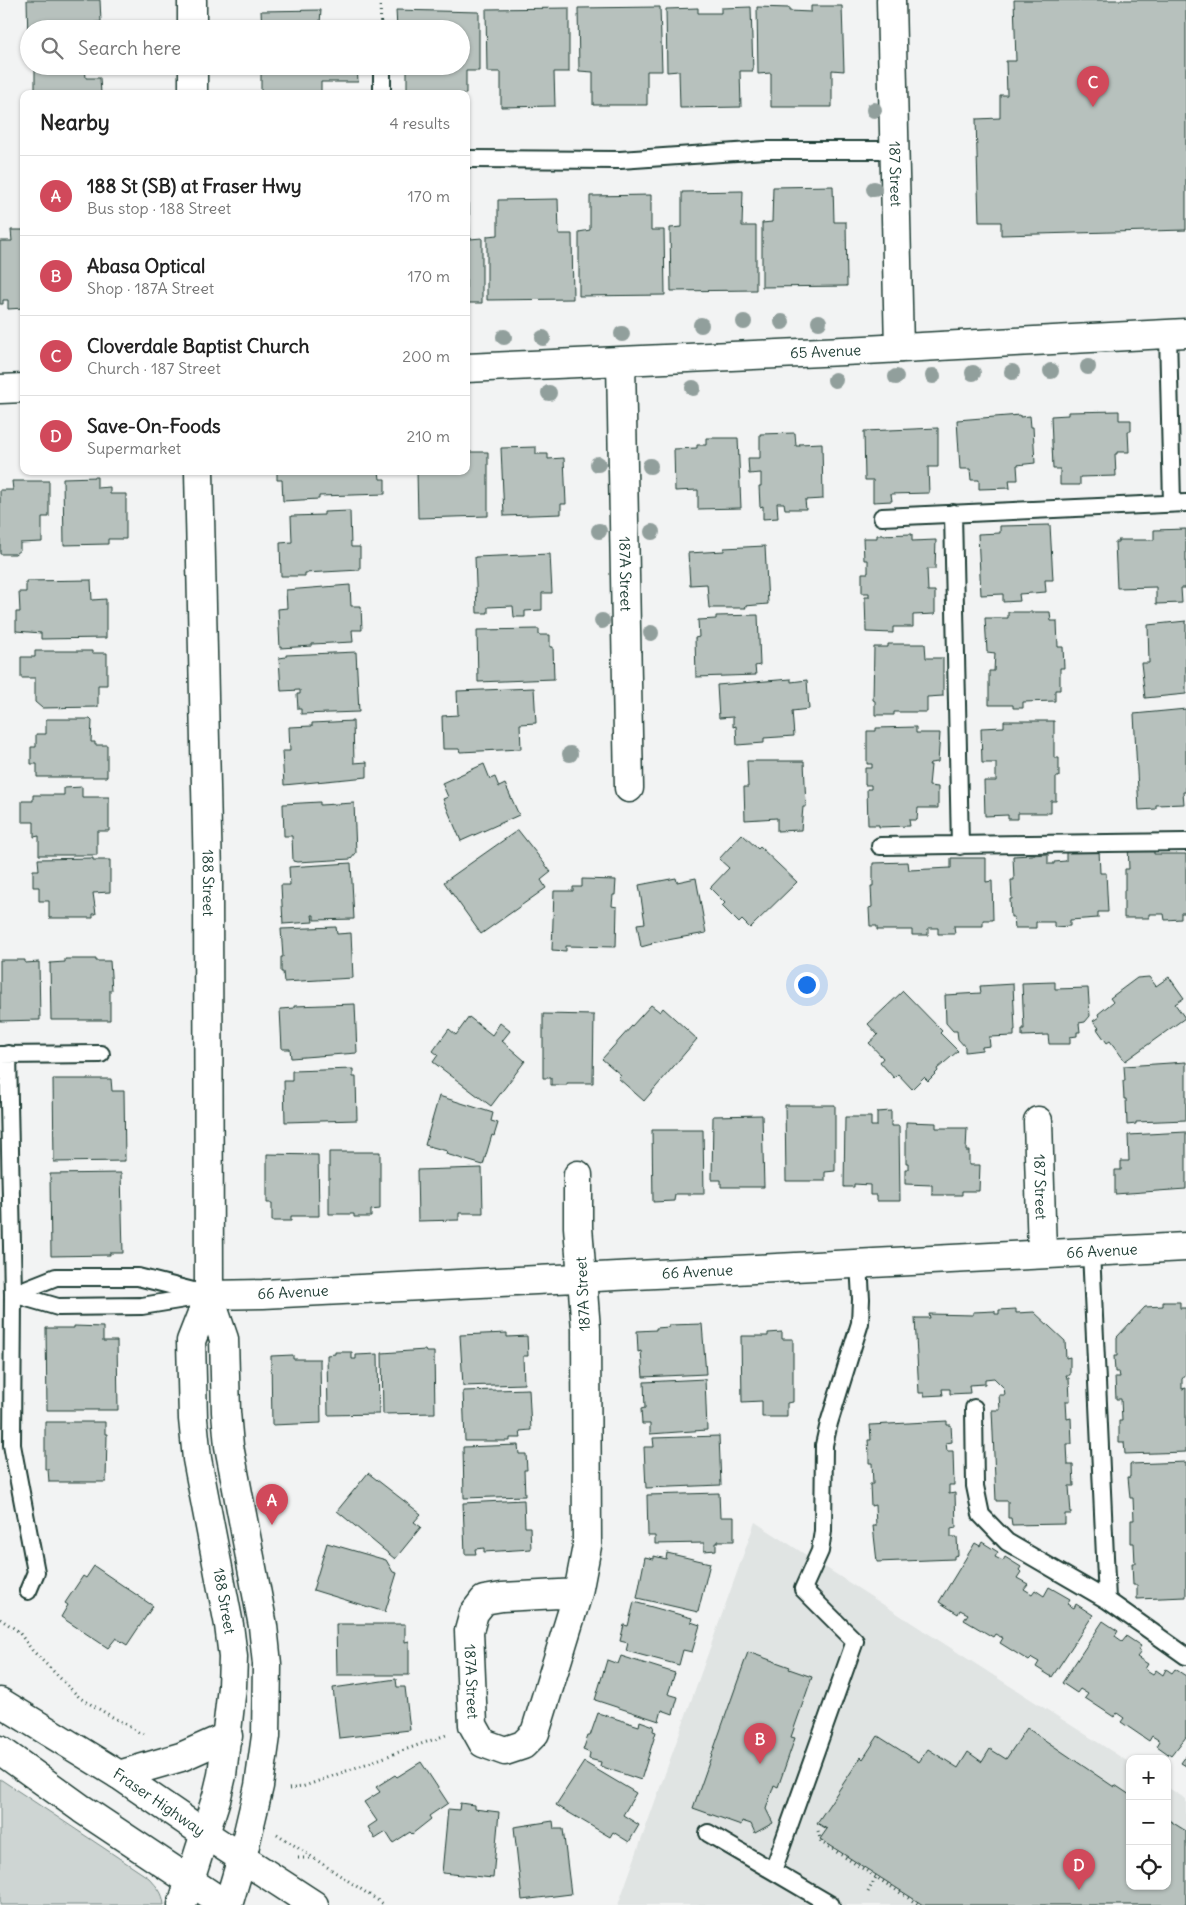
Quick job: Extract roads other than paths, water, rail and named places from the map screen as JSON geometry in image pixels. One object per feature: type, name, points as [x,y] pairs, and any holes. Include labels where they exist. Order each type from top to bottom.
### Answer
[{"type":"street","points":[[192,0],[192,20]]},
{"type":"street","name":"187 Street","points":[[891,0],[899,348]]},
{"type":"street","points":[[193,75],[193,90]]},
{"type":"street","name":"65 Avenue","points":[[470,368],[621,362],[1177,333]]},
{"type":"street","name":"187A Street","points":[[621,362],[629,788]]},
{"type":"street","points":[[0,389],[20,388]]},
{"type":"street","name":"188 Street","points":[[199,475],[208,877],[208,1295],[224,1339],[229,1446],[263,1626],[267,1664],[266,1736],[259,1786],[242,1858],[227,1905]]},
{"type":"street","name":"187 Street","points":[[1038,1121],[1042,1253]]},
{"type":"street","name":"187A Street","points":[[578,1176],[578,1227],[586,1329],[587,1546],[578,1593],[535,1733],[523,1745],[505,1751],[483,1743],[473,1725],[469,1631],[474,1613],[484,1600],[502,1597],[578,1593]]},
{"type":"street","name":"66 Avenue","points":[[208,1295],[583,1278],[1042,1253],[1186,1248]]},
{"type":"street","name":"188 Street","points":[[186,1893],[221,1782],[228,1736],[232,1687],[233,1657],[229,1625],[197,1459],[193,1418],[191,1341],[208,1295]]},
{"type":"street","name":"Fraser Highway","points":[[0,1702],[119,1775],[314,1905]]},
{"type":"street","points":[[119,1775],[181,1758],[228,1736]]},
{"type":"street","points":[[0,1750],[82,1809],[186,1893],[227,1905]]},
{"type":"lane","points":[[382,75],[382,90]]},
{"type":"lane","points":[[470,159],[620,160],[765,150],[895,150]]},
{"type":"lane","points":[[882,517],[1179,503],[1177,333]]},
{"type":"lane","points":[[953,513],[960,846]]},
{"type":"lane","points":[[880,846],[1186,842]]},
{"type":"lane","points":[[28,1590],[36,1572],[12,1445],[13,1294],[4,1055],[101,1054]]},
{"type":"lane","points":[[1091,1251],[1107,1600]]},
{"type":"lane","points":[[773,1871],[856,1641],[803,1589],[820,1551],[823,1531],[824,1445],[860,1323],[859,1263]]},
{"type":"lane","points":[[13,1294],[56,1277],[138,1277],[208,1295]]},
{"type":"lane","points":[[13,1294],[58,1307],[142,1306],[208,1295]]},
{"type":"lane","points":[[974,1408],[976,1486],[981,1515],[1007,1542],[1107,1600],[1186,1656]]},
{"type":"lane","points":[[708,1833],[831,1905]]},
{"type":"place","name":"Cloverdale Baptist Church","points":[[1093,107]]},
{"type":"place","name":"188 St (SB) at Fraser Hwy","points":[[272,1525]]},
{"type":"place","name":"Abasa Optical","points":[[760,1764]]},
{"type":"place","name":"Save-On-Foods","points":[[1079,1890]]}]
